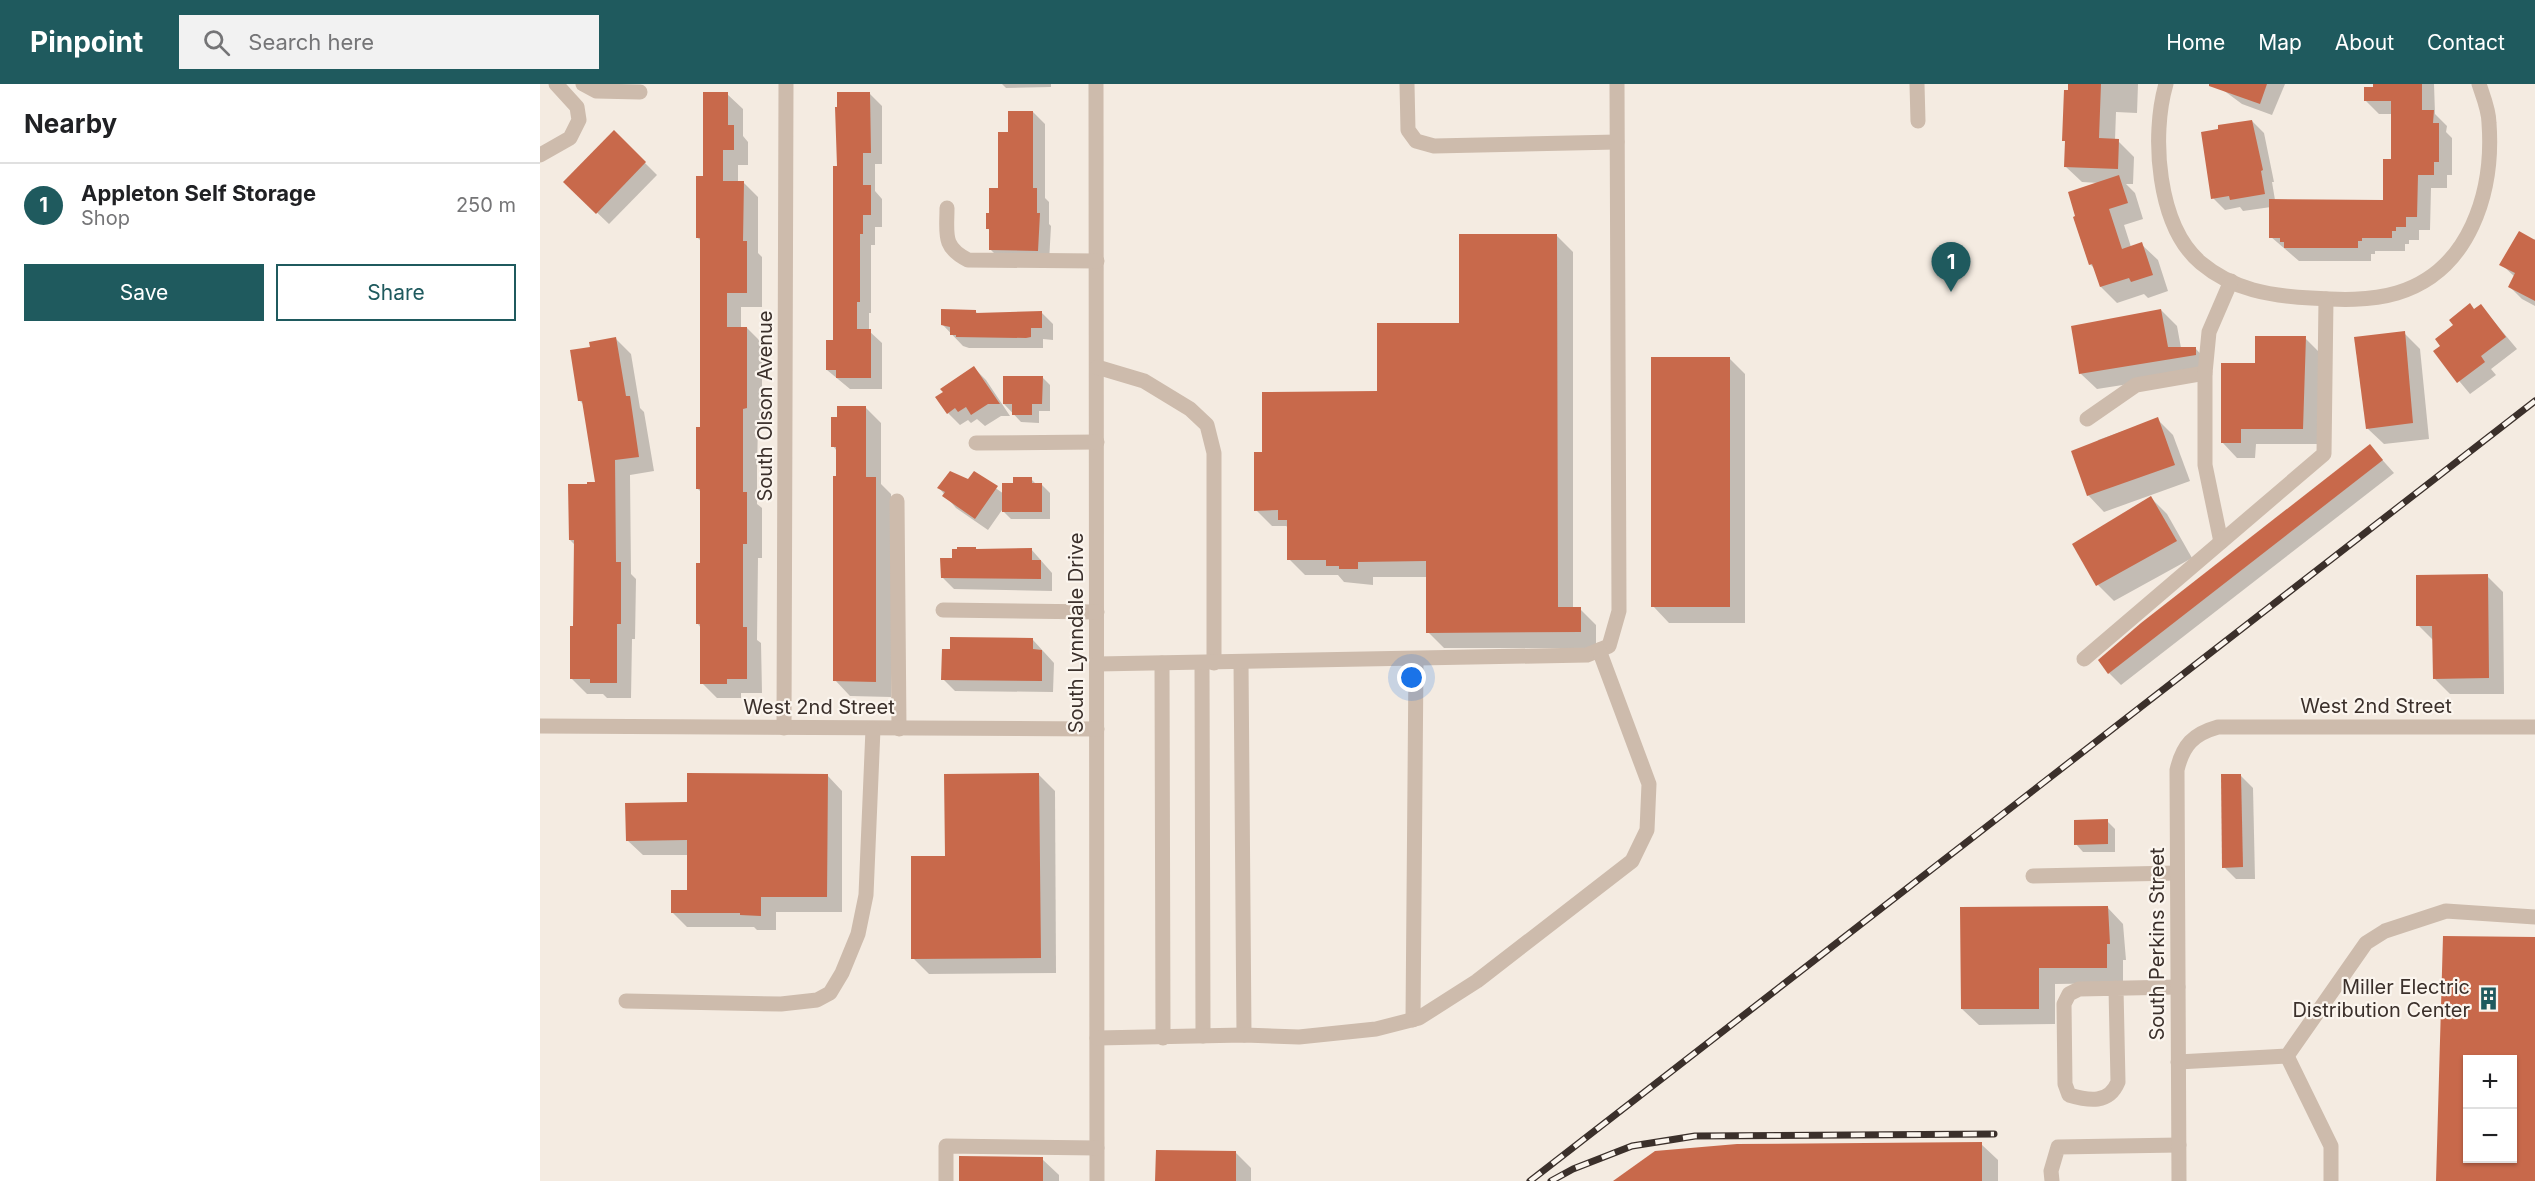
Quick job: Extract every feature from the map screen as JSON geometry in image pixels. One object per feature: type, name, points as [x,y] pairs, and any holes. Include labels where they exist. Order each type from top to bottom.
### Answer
[{"type":"street","points":[[540,154],[570,138],[579,120],[577,107],[556,84]]},
{"type":"street","points":[[583,84],[596,91],[640,92]]},
{"type":"street","name":"South Olson Avenue","points":[[784,728],[786,84]]},
{"type":"street","name":"South Lynndale Drive","points":[[1096,84],[1097,1181]]},
{"type":"street","points":[[1407,84],[1408,130],[1416,141],[1434,146],[1617,142]]},
{"type":"street","points":[[1097,664],[1587,656],[1609,646],[1619,611],[1617,84]]},
{"type":"street","points":[[1917,84],[1918,121]]},
{"type":"street","points":[[2166,84],[2158,129],[2163,184],[2181,238],[2200,262],[2247,289],[2275,296],[2326,299],[2361,298],[2397,292],[2427,278],[2458,250],[2472,229],[2489,171],[2490,121],[2479,84]]},
{"type":"street","points":[[947,208],[947,243],[956,254],[968,260],[1097,261]]},
{"type":"street","points":[[2221,542],[2205,465],[2205,373],[2209,333],[2231,281]]},
{"type":"street","points":[[2084,659],[2324,454],[2326,299]]},
{"type":"street","points":[[1097,367],[1144,381],[1190,409],[1207,425],[1214,453],[1208,663],[1203,1036]]},
{"type":"street","points":[[2087,419],[2136,385],[2205,373]]},
{"type":"street","points":[[976,443],[1097,442]]},
{"type":"street","points":[[897,501],[899,729]]},
{"type":"street","points":[[943,610],[1097,612]]},
{"type":"street","points":[[1097,1038],[1244,1035],[1299,1037],[1377,1029],[1419,1018],[1477,981],[1632,861],[1647,830],[1649,784],[1599,650]]},
{"type":"street","points":[[1413,1020],[1416,660]]},
{"type":"street","points":[[1241,662],[1244,1035]]},
{"type":"street","points":[[1162,663],[1163,1038]]},
{"type":"street","name":"West 2nd Street","points":[[540,726],[1097,729]]},
{"type":"street","name":"West 2nd Street","points":[[2218,727],[2535,727]]},
{"type":"street","name":"South Perkins Street","points":[[2179,1181],[2177,771],[2187,744],[2200,732],[2218,727]]},
{"type":"street","points":[[626,1001],[781,1004],[817,1000],[830,993],[842,973],[858,934],[866,896],[873,729]]},
{"type":"street","points":[[2033,876],[2177,873]]},
{"type":"street","points":[[2287,1056],[2366,943],[2385,931],[2446,911],[2535,917]]},
{"type":"street","points":[[2116,988],[2118,1082],[2114,1093],[2104,1099],[2081,1099],[2069,1095],[2065,1083],[2064,1004],[2069,994],[2079,989],[2116,988],[2178,987]]},
{"type":"street","points":[[2178,1062],[2287,1056]]},
{"type":"street","points":[[2287,1056],[2331,1146],[2331,1181]]},
{"type":"street","points":[[2052,1181],[2051,1171],[2058,1147],[2179,1144]]},
{"type":"street","points":[[946,1181],[946,1146],[1097,1148]]},
{"type":"building","points":[[2068,84],[2101,84],[2099,138],[2119,139],[2118,169],[2064,167],[2065,141],[2062,141],[2064,90],[2068,90]]},
{"type":"building","points":[[2209,84],[2267,84],[2260,104],[2209,86]]},
{"type":"building","points":[[2373,84],[2422,84],[2422,110],[2434,110],[2433,123],[2439,123],[2439,162],[2434,162],[2434,175],[2418,175],[2417,217],[2406,217],[2406,227],[2396,227],[2396,231],[2392,231],[2392,238],[2362,238],[2362,241],[2358,241],[2358,248],[2284,248],[2284,242],[2280,242],[2280,238],[2269,238],[2269,199],[2383,200],[2383,159],[2391,159],[2391,101],[2364,101],[2364,87],[2373,87]]},
{"type":"building","points":[[703,92],[728,92],[728,125],[734,125],[734,150],[723,150],[723,181],[744,181],[743,241],[747,241],[747,293],[727,293],[727,327],[747,327],[747,408],[743,409],[743,492],[747,492],[747,544],[743,544],[743,627],[747,627],[747,679],[727,679],[727,684],[700,684],[700,624],[696,624],[696,563],[700,563],[700,489],[696,489],[696,427],[700,427],[700,238],[696,238],[696,176],[703,176]]},
{"type":"building","points":[[837,92],[870,92],[871,153],[863,153],[863,185],[871,185],[871,215],[863,215],[863,234],[860,234],[860,302],[857,302],[857,329],[871,329],[871,378],[836,378],[836,370],[826,370],[826,340],[833,340],[833,166],[837,166],[835,107],[837,107]]},
{"type":"building","points":[[1008,111],[1033,111],[1033,188],[1037,188],[1037,213],[1040,213],[1038,251],[989,250],[986,213],[989,213],[989,188],[998,188],[998,132],[1008,132]]},
{"type":"building","points":[[2252,120],[2263,170],[2261,171],[2265,194],[2230,200],[2229,196],[2211,199],[2201,132],[2218,129],[2218,125]]},
{"type":"building","points":[[614,130],[646,162],[596,214],[563,182]]},
{"type":"building","points":[[2119,175],[2128,203],[2109,209],[2122,249],[2142,242],[2153,275],[2131,282],[2129,278],[2100,287],[2092,264],[2089,265],[2073,217],[2075,216],[2068,192]]},
{"type":"building","points":[[2519,231],[2535,240],[2535,301],[2508,287],[2515,273],[2499,265]]},
{"type":"building","points":[[1459,234],[1557,234],[1558,607],[1581,607],[1581,632],[1426,633],[1426,561],[1358,562],[1358,569],[1339,569],[1339,566],[1326,566],[1326,560],[1287,560],[1287,520],[1278,520],[1278,510],[1254,511],[1254,452],[1262,452],[1262,392],[1377,391],[1377,323],[1459,323]]},
{"type":"building","points":[[2470,303],[2474,309],[2481,304],[2506,337],[2481,356],[2485,362],[2457,383],[2433,351],[2440,346],[2435,339],[2453,325],[2449,320]]},
{"type":"building","points":[[941,309],[976,310],[976,313],[1042,311],[1042,328],[1031,328],[1031,337],[1026,338],[956,337],[956,335],[950,335],[950,327],[941,325]]},
{"type":"building","points":[[2161,309],[2168,347],[2196,347],[2196,355],[2079,374],[2071,326]]},
{"type":"building","points":[[2405,331],[2413,423],[2366,429],[2354,337]]},
{"type":"building","points":[[2255,336],[2306,336],[2303,429],[2241,429],[2241,443],[2221,443],[2221,363],[2255,363]]},
{"type":"building","points":[[616,337],[626,396],[630,396],[639,457],[615,460],[616,562],[621,562],[621,624],[617,624],[617,683],[590,683],[590,679],[570,679],[574,540],[569,540],[568,484],[595,482],[582,401],[578,401],[570,350],[590,347],[589,342]]},
{"type":"building","points":[[1651,357],[1730,357],[1730,607],[1651,607]]},
{"type":"building","points":[[974,366],[1000,404],[988,404],[971,415],[966,407],[958,412],[955,408],[947,414],[935,397],[943,392],[940,389]]},
{"type":"building","points":[[1003,376],[1043,376],[1042,404],[1032,404],[1032,415],[1012,415],[1012,404],[1003,404]]},
{"type":"building","points":[[837,406],[866,406],[866,477],[876,477],[876,682],[833,681],[833,476],[836,476],[836,447],[831,447],[831,417],[837,417]]},
{"type":"building","points":[[2158,417],[2175,465],[2087,496],[2071,451]]},
{"type":"building","points":[[2370,444],[2383,460],[2108,674],[2098,660],[2141,623]]},
{"type":"building","points":[[950,471],[968,479],[974,471],[998,486],[975,519],[942,496],[945,492],[937,488]]},
{"type":"building","points":[[1013,477],[1032,477],[1032,483],[1042,483],[1042,512],[1002,512],[1002,483],[1013,483]]},
{"type":"building","points":[[2151,496],[2177,541],[2096,586],[2072,544]]},
{"type":"building","points":[[957,547],[1032,548],[1032,560],[1041,560],[1041,579],[941,578],[940,558],[952,558],[952,549],[957,549]]},
{"type":"building","points":[[2488,574],[2489,678],[2433,679],[2432,626],[2416,626],[2416,575]]},
{"type":"building","points":[[950,637],[1033,638],[1033,649],[1042,650],[1042,681],[941,680],[942,649],[950,649]]},
{"type":"building","points":[[687,773],[828,774],[827,897],[761,897],[761,916],[740,915],[740,913],[671,913],[671,890],[687,890],[687,840],[626,841],[625,803],[687,802]]},
{"type":"building","points":[[1039,773],[1041,958],[911,959],[911,856],[945,856],[944,774]]},
{"type":"building","points":[[2221,774],[2241,774],[2243,867],[2222,868]]},
{"type":"building","points":[[2108,819],[2108,844],[2074,845],[2074,820]]},
{"type":"building","points":[[2108,906],[2110,944],[2107,944],[2107,968],[2039,968],[2039,1009],[1961,1009],[1960,907]]},
{"type":"building","name":"Miller Electric Distribution Center","points":[[2443,936],[2535,937],[2535,1181],[2436,1181]]},
{"type":"building","points":[[1982,1142],[1982,1181],[1613,1181],[1655,1151],[1737,1144]]},
{"type":"building","points":[[1156,1150],[1236,1151],[1236,1181],[1155,1181]]},
{"type":"building","points":[[959,1156],[1043,1157],[1043,1181],[959,1181]]},
{"type":"railway","points":[[1530,1181],[2535,401]]},
{"type":"railway","points":[[1551,1181],[1573,1169],[1632,1146],[1695,1136],[1994,1134]]},
{"type":"place","name":"Appleton Self Storage","points":[[1951,292]]},
{"type":"place","name":"Miller Electric Distribution Center","points":[[2488,998]]}]
